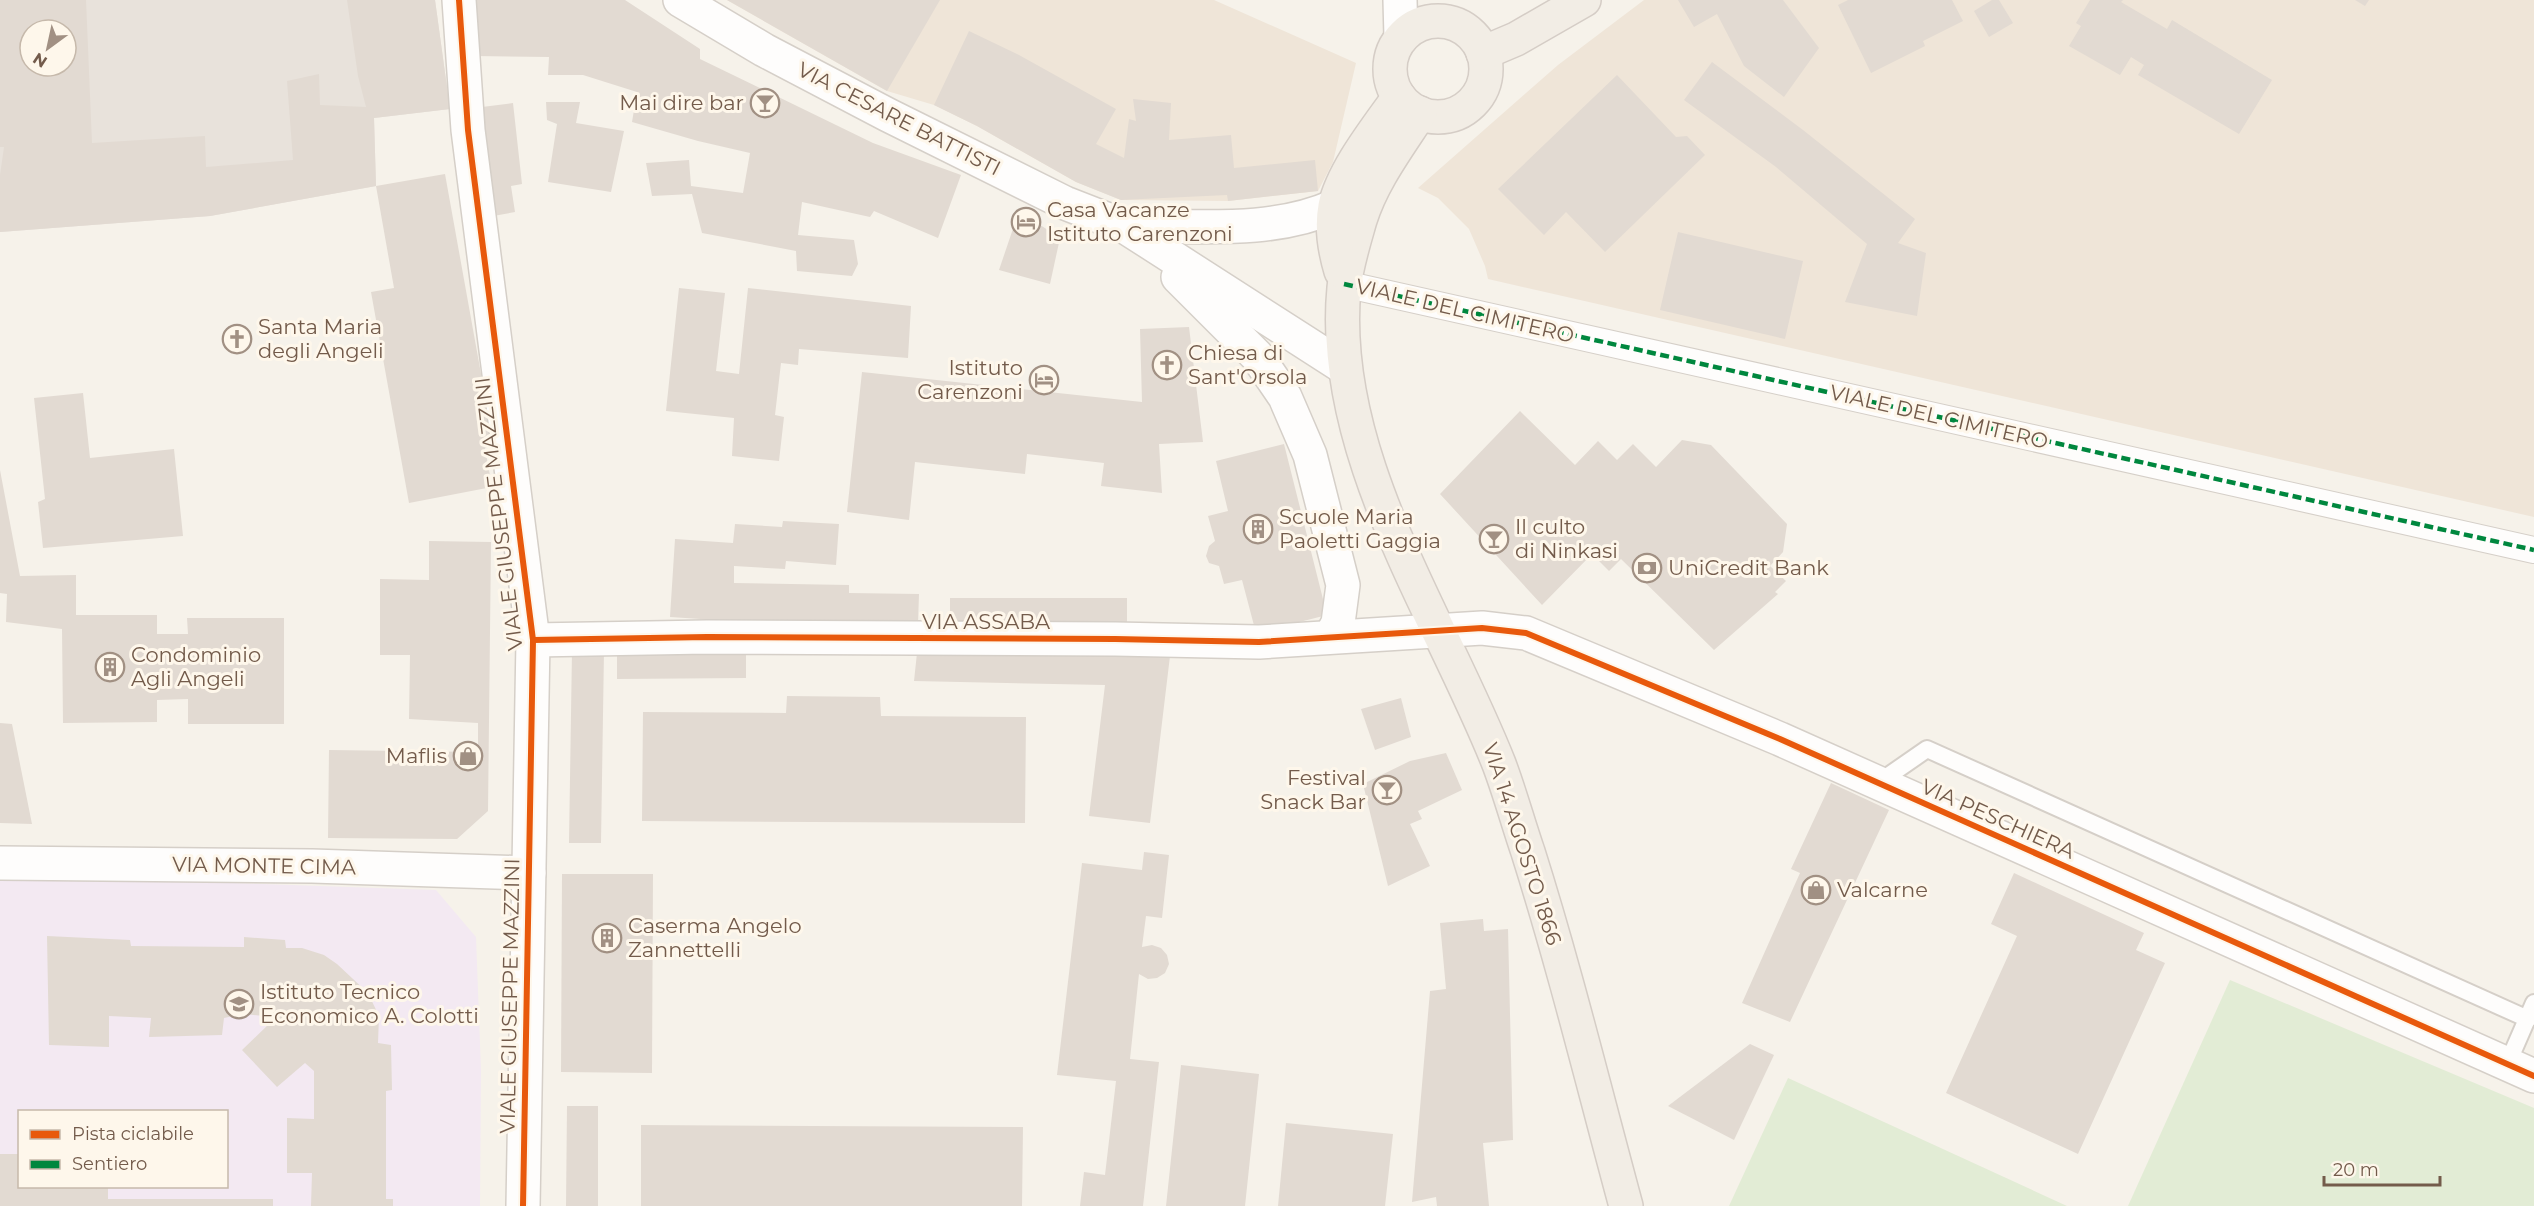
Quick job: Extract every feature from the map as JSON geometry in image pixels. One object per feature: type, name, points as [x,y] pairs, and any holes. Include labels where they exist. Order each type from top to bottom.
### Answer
[{"type":"main road","points":[[1483,54],[1516,39],[1584,0]]},
{"type":"main road","points":[[1425,22],[1454,23],[1477,40],[1483,54],[1486,69],[1484,84],[1471,103],[1451,115],[1436,117],[1410,105],[1393,86],[1390,60],[1394,48],[1412,28],[1425,22]]},
{"type":"main road","name":"VIA 14 AGOSTO 1866","points":[[1344,284],[1334,247],[1335,206],[1352,165],[1410,105]]},
{"type":"main road","name":"VIA 14 AGOSTO 1866","points":[[1410,105],[1361,217],[1344,284],[1342,323],[1345,368],[1359,438],[1404,558],[1499,765],[1548,915],[1626,1206]]},
{"type":"street","name":"VIALE GIUSEPPE MAZZINI","points":[[459,0],[468,130],[533,640],[523,1206]]},
{"type":"street","name":"VIA CESARE BATTISTI","points":[[680,0],[764,50],[888,115],[1065,203],[1124,226],[1345,368]]},
{"type":"street","points":[[1400,0],[1401,38]]},
{"type":"street","name":"VIA CESARE BATTISTI","points":[[1124,226],[1264,225],[1314,215],[1335,206]]},
{"type":"street","name":"VIA CESARE BATTISTI","points":[[1124,226],[1230,327],[1257,356],[1286,397],[1310,455],[1343,585],[1338,623],[1331,636]]},
{"type":"street","name":"VIALE DEL CIMITERO","points":[[1344,284],[2534,550]]},
{"type":"street","name":"VIA PESCHIERA","points":[[1439,631],[1482,628],[1526,633],[1780,739],[2521,1070]]},
{"type":"street","name":"VIA ASSABA","points":[[533,640],[720,637],[1259,642],[1439,631]]},
{"type":"street","name":"VIA MONTE CIMA","points":[[0,863],[312,866],[529,873]]},
{"type":"lane","points":[[1878,783],[1927,749],[2531,1011],[2521,1070]]},
{"type":"shaded area","points":[[0,0],[435,0],[450,109],[374,118],[376,186],[210,216],[0,232]]},
{"type":"shaded area","points":[[727,0],[1214,0],[1356,63],[1333,162],[1318,191],[1228,201],[1121,200],[1076,182],[977,126],[934,105],[887,91]]},
{"type":"shaded area","points":[[1644,0],[2534,0],[2534,517],[1488,279],[1485,266],[1469,229],[1438,198],[1418,188],[1558,65]]},
{"type":"shaded area","name":"Istituto Tecnico Economico A. Colotti","points":[[54,877],[436,890],[476,937],[481,1070],[480,1206],[0,1206],[0,878]]},
{"type":"green space","points":[[2230,980],[2534,1108],[2534,1206],[2128,1206]]},
{"type":"green space","points":[[1788,1078],[2067,1206],[1729,1206]]},
{"type":"building","points":[[0,0],[86,0],[92,143],[205,136],[206,167],[293,160],[287,81],[319,74],[320,105],[366,107],[358,76],[347,0],[435,0],[450,109],[374,118],[376,186],[210,216],[0,232],[0,175],[4,147],[0,147]]},
{"type":"building","points":[[474,0],[625,0],[700,49],[700,59],[873,143],[961,175],[938,238],[874,211],[870,217],[802,202],[798,235],[854,240],[858,264],[852,276],[797,271],[796,251],[702,233],[692,194],[652,196],[646,163],[689,160],[691,186],[743,193],[750,153],[632,122],[637,92],[583,75],[548,75],[549,57],[474,56]]},
{"type":"building","points":[[727,0],[940,0],[887,91]]},
{"type":"building","points":[[1678,0],[1783,0],[1819,48],[1784,97],[1744,66],[1717,14],[1694,27]]},
{"type":"building","points":[[1848,0],[1952,0],[1963,21],[1923,41],[1925,46],[1871,73],[1838,5]]},
{"type":"building","points":[[1992,0],[1999,0],[2013,23],[1989,37],[1974,11]]},
{"type":"building","points":[[2090,0],[2123,0],[2121,2],[2167,29],[2172,20],[2272,80],[2239,134],[2138,75],[2144,65],[2131,57],[2120,75],[2069,46],[2081,26],[2076,23]]},
{"type":"building","points":[[2355,0],[2369,0],[2365,6]]},
{"type":"building","points":[[969,31],[1019,55],[1116,109],[1096,144],[1124,158],[1129,119],[1136,121],[1133,99],[1171,103],[1169,140],[1231,135],[1234,168],[1315,160],[1318,191],[1228,201],[1227,195],[1121,200],[1076,182],[977,126],[934,105]]},
{"type":"building","points":[[1712,62],[1803,130],[1915,219],[1898,243],[1926,253],[1917,316],[1845,302],[1867,244],[1776,167],[1684,100]]},
{"type":"building","points":[[1617,75],[1676,137],[1687,136],[1705,155],[1605,252],[1566,212],[1544,235],[1498,189]]},
{"type":"building","points":[[546,102],[580,102],[576,123],[624,131],[611,192],[548,182],[557,124],[547,120]]},
{"type":"building","points":[[513,103],[522,184],[511,186],[515,212],[488,217],[474,108]]},
{"type":"building","points":[[445,174],[494,446],[485,448],[492,487],[409,503],[371,292],[394,288],[376,186]]},
{"type":"building","points":[[1019,211],[1060,238],[1050,284],[999,270]]},
{"type":"building","points":[[1678,232],[1803,261],[1785,339],[1660,310]]},
{"type":"building","points":[[679,288],[725,293],[716,371],[739,374],[748,288],[911,306],[908,358],[799,349],[798,365],[781,363],[775,415],[784,417],[779,461],[732,456],[734,418],[666,411]]},
{"type":"building","points":[[1189,327],[1203,442],[1159,444],[1162,493],[1101,486],[1104,463],[1027,454],[1025,474],[915,462],[909,520],[847,512],[862,372],[1142,402],[1140,329]]},
{"type":"building","points":[[83,393],[90,458],[174,449],[183,536],[43,548],[38,502],[45,499],[34,398]]},
{"type":"building","points":[[1520,411],[1575,465],[1598,441],[1617,460],[1633,444],[1656,467],[1682,440],[1711,445],[1787,524],[1783,552],[1770,566],[1786,581],[1775,592],[1778,594],[1714,650],[1621,559],[1609,571],[1592,554],[1542,605],[1440,494]]},
{"type":"building","name":"Scuole Maria Paoletti Gaggia","points":[[1284,444],[1327,615],[1256,633],[1242,580],[1224,584],[1219,566],[1209,563],[1206,556],[1209,546],[1215,541],[1208,516],[1228,511],[1216,461]]},
{"type":"building","points":[[0,470],[20,576],[76,575],[76,615],[157,615],[157,634],[188,634],[187,618],[284,618],[284,724],[188,724],[188,699],[157,700],[157,722],[63,723],[62,629],[6,622],[7,594],[0,593]]},
{"type":"building","points":[[783,521],[839,524],[836,565],[786,561],[785,569],[734,566],[734,583],[849,585],[849,593],[919,594],[918,624],[731,621],[670,617],[675,539],[733,543],[735,524],[782,527]]},
{"type":"building","points":[[429,541],[491,542],[488,811],[457,839],[328,838],[329,750],[478,752],[478,723],[409,719],[410,655],[380,655],[380,579],[429,580]]},
{"type":"building","points":[[950,598],[1127,598],[1127,624],[950,624]]},
{"type":"building","points":[[572,650],[604,650],[601,843],[569,843]]},
{"type":"building","points":[[617,651],[746,651],[746,678],[617,679]]},
{"type":"building","points":[[917,653],[1170,656],[1150,823],[1089,816],[1105,685],[914,681]]},
{"type":"building","points":[[787,696],[880,697],[881,716],[1026,717],[1025,823],[642,821],[643,712],[786,713]]},
{"type":"building","points":[[1401,698],[1411,737],[1375,750],[1361,709]]},
{"type":"building","points":[[0,723],[12,724],[32,824],[0,823]]},
{"type":"building","points":[[1446,753],[1462,790],[1418,811],[1422,819],[1410,824],[1430,866],[1388,886],[1363,784],[1410,761]]},
{"type":"building","points":[[1831,783],[1889,810],[1790,1022],[1742,1003],[1800,873],[1791,869]]},
{"type":"building","points":[[1144,852],[1169,855],[1162,918],[1146,916],[1142,947],[1152,945],[1161,948],[1167,955],[1169,964],[1165,973],[1157,978],[1148,979],[1139,974],[1130,1059],[1159,1062],[1143,1206],[1080,1206],[1084,1172],[1105,1175],[1116,1081],[1057,1075],[1082,863],[1142,870]]},
{"type":"building","points":[[2014,873],[2144,933],[2136,950],[2165,963],[2078,1154],[1946,1093],[2017,936],[1991,924]]},
{"type":"building","name":"Caserma Angelo Zannettelli","points":[[562,874],[653,874],[652,1073],[561,1072]]},
{"type":"building","points":[[1483,919],[1484,931],[1508,929],[1513,1140],[1483,1143],[1489,1206],[1437,1206],[1436,1197],[1412,1202],[1430,991],[1446,989],[1440,923]]},
{"type":"building","points":[[47,936],[130,940],[131,946],[244,947],[244,937],[285,940],[286,948],[302,948],[324,955],[337,964],[368,993],[379,1016],[378,1043],[391,1045],[392,1090],[386,1091],[386,1199],[393,1199],[393,1206],[311,1206],[312,1173],[287,1173],[287,1118],[314,1119],[314,1071],[305,1063],[277,1087],[242,1050],[271,1022],[264,1016],[243,1014],[224,1018],[222,1035],[149,1037],[151,1018],[109,1016],[109,1047],[49,1045]]},
{"type":"building","points":[[1750,1044],[1774,1055],[1734,1140],[1668,1106]]},
{"type":"building","points":[[1181,1065],[1259,1074],[1245,1206],[1166,1206]]},
{"type":"building","points":[[567,1106],[598,1106],[598,1206],[566,1206]]},
{"type":"building","points":[[1286,1123],[1393,1134],[1385,1206],[1278,1206]]},
{"type":"building","points":[[641,1125],[1023,1127],[1022,1206],[641,1206]]},
{"type":"building","points":[[0,1154],[18,1154],[18,1188],[108,1188],[108,1199],[273,1199],[273,1206],[0,1206]]},
{"type":"marked path","points":[[1344,284],[2534,550]]},
{"type":"cycle path","points":[[459,0],[468,130],[533,640],[523,1206]]},
{"type":"cycle path","points":[[533,640],[707,637],[1259,642],[1482,628],[1526,633],[1780,739],[2534,1076]]},
{"type":"place","name":"Mai dire bar","points":[[765,103]]},
{"type":"place","name":"Casa Vacanze Istituto Carenzoni","points":[[1026,222]]},
{"type":"place","name":"Santa Maria degli Angeli","points":[[237,339]]},
{"type":"place","name":"Chiesa di Sant'Orsola","points":[[1167,365]]},
{"type":"place","name":"Istituto Carenzoni","points":[[1044,380]]},
{"type":"place","name":"Scuole Maria Paoletti Gaggia","points":[[1258,529]]},
{"type":"place","name":"Il culto di Ninkasi","points":[[1494,539]]},
{"type":"place","name":"UniCredit Bank","points":[[1647,568]]},
{"type":"place","name":"Condominio Agli Angeli","points":[[110,667]]},
{"type":"place","name":"Maflis","points":[[468,756]]},
{"type":"place","name":"Festival Snack Bar","points":[[1387,790]]},
{"type":"place","name":"Valcarne","points":[[1816,890]]},
{"type":"place","name":"Caserma Angelo Zannettelli","points":[[607,938]]},
{"type":"place","name":"Istituto Tecnico Economico A. Colotti","points":[[239,1004]]}]
